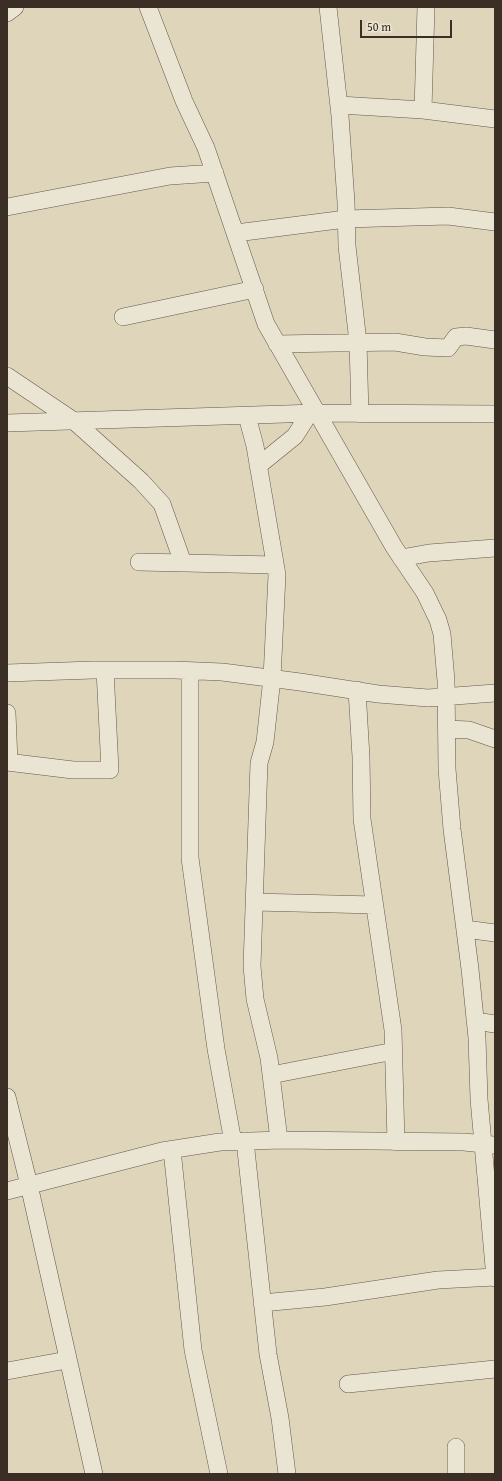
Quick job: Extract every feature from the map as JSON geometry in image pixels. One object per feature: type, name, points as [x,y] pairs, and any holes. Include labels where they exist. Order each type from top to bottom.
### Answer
[{"type":"street","points":[[7,13],[15,7]]},
{"type":"street","points":[[148,7],[160,40],[215,173],[266,324],[313,413],[401,558],[425,593],[438,620],[442,634],[447,697],[447,770],[452,829],[475,1021],[479,1099],[489,1145],[495,1277],[438,1280],[325,1297],[262,1303]]},
{"type":"street","points":[[328,7],[339,105],[346,219],[346,246],[358,342],[360,414]]},
{"type":"street","points":[[424,110],[426,7]]},
{"type":"street","points":[[339,105],[424,110],[495,119]]},
{"type":"street","points":[[7,207],[170,176],[215,173]]},
{"type":"street","points":[[236,233],[346,219],[448,216],[495,222]]},
{"type":"street","points":[[123,317],[255,290]]},
{"type":"street","points":[[277,344],[395,342],[426,347],[448,348],[456,337],[466,336],[495,340]]},
{"type":"street","points":[[7,376],[74,421],[141,481],[162,504],[183,563]]},
{"type":"street","points":[[258,466],[295,436],[313,413]]},
{"type":"street","points":[[7,422],[313,413],[495,414]]},
{"type":"street","points":[[247,416],[258,466],[277,575],[272,678],[265,742],[259,763],[252,966],[255,999],[271,1076],[280,1140]]},
{"type":"street","points":[[401,558],[429,553],[495,548]]},
{"type":"street","points":[[139,562],[275,565]]},
{"type":"street","points":[[7,673],[105,670],[190,671],[272,678],[428,698],[495,693]]},
{"type":"street","points":[[7,713],[8,762],[73,770],[110,770],[105,670]]},
{"type":"street","points":[[190,671],[190,858],[216,1049],[239,1142],[268,1354],[280,1418],[287,1474]]},
{"type":"street","points":[[357,690],[361,757],[362,819],[389,1001],[394,1051],[396,1142]]},
{"type":"street","points":[[448,728],[469,730],[495,738]]},
{"type":"street","points":[[254,902],[374,904]]},
{"type":"street","points":[[465,929],[495,932]]},
{"type":"street","points":[[475,1021],[495,1024]]},
{"type":"street","points":[[271,1076],[394,1051]]},
{"type":"street","points":[[7,1097],[29,1185],[67,1360],[94,1474]]},
{"type":"street","points":[[7,1191],[172,1150],[239,1142],[280,1140],[489,1145]]},
{"type":"street","points":[[172,1150],[193,1350],[207,1408],[219,1474]]},
{"type":"street","points":[[7,1372],[67,1360]]},
{"type":"street","points":[[348,1384],[495,1369]]},
{"type":"street","points":[[456,1447],[456,1474]]}]
